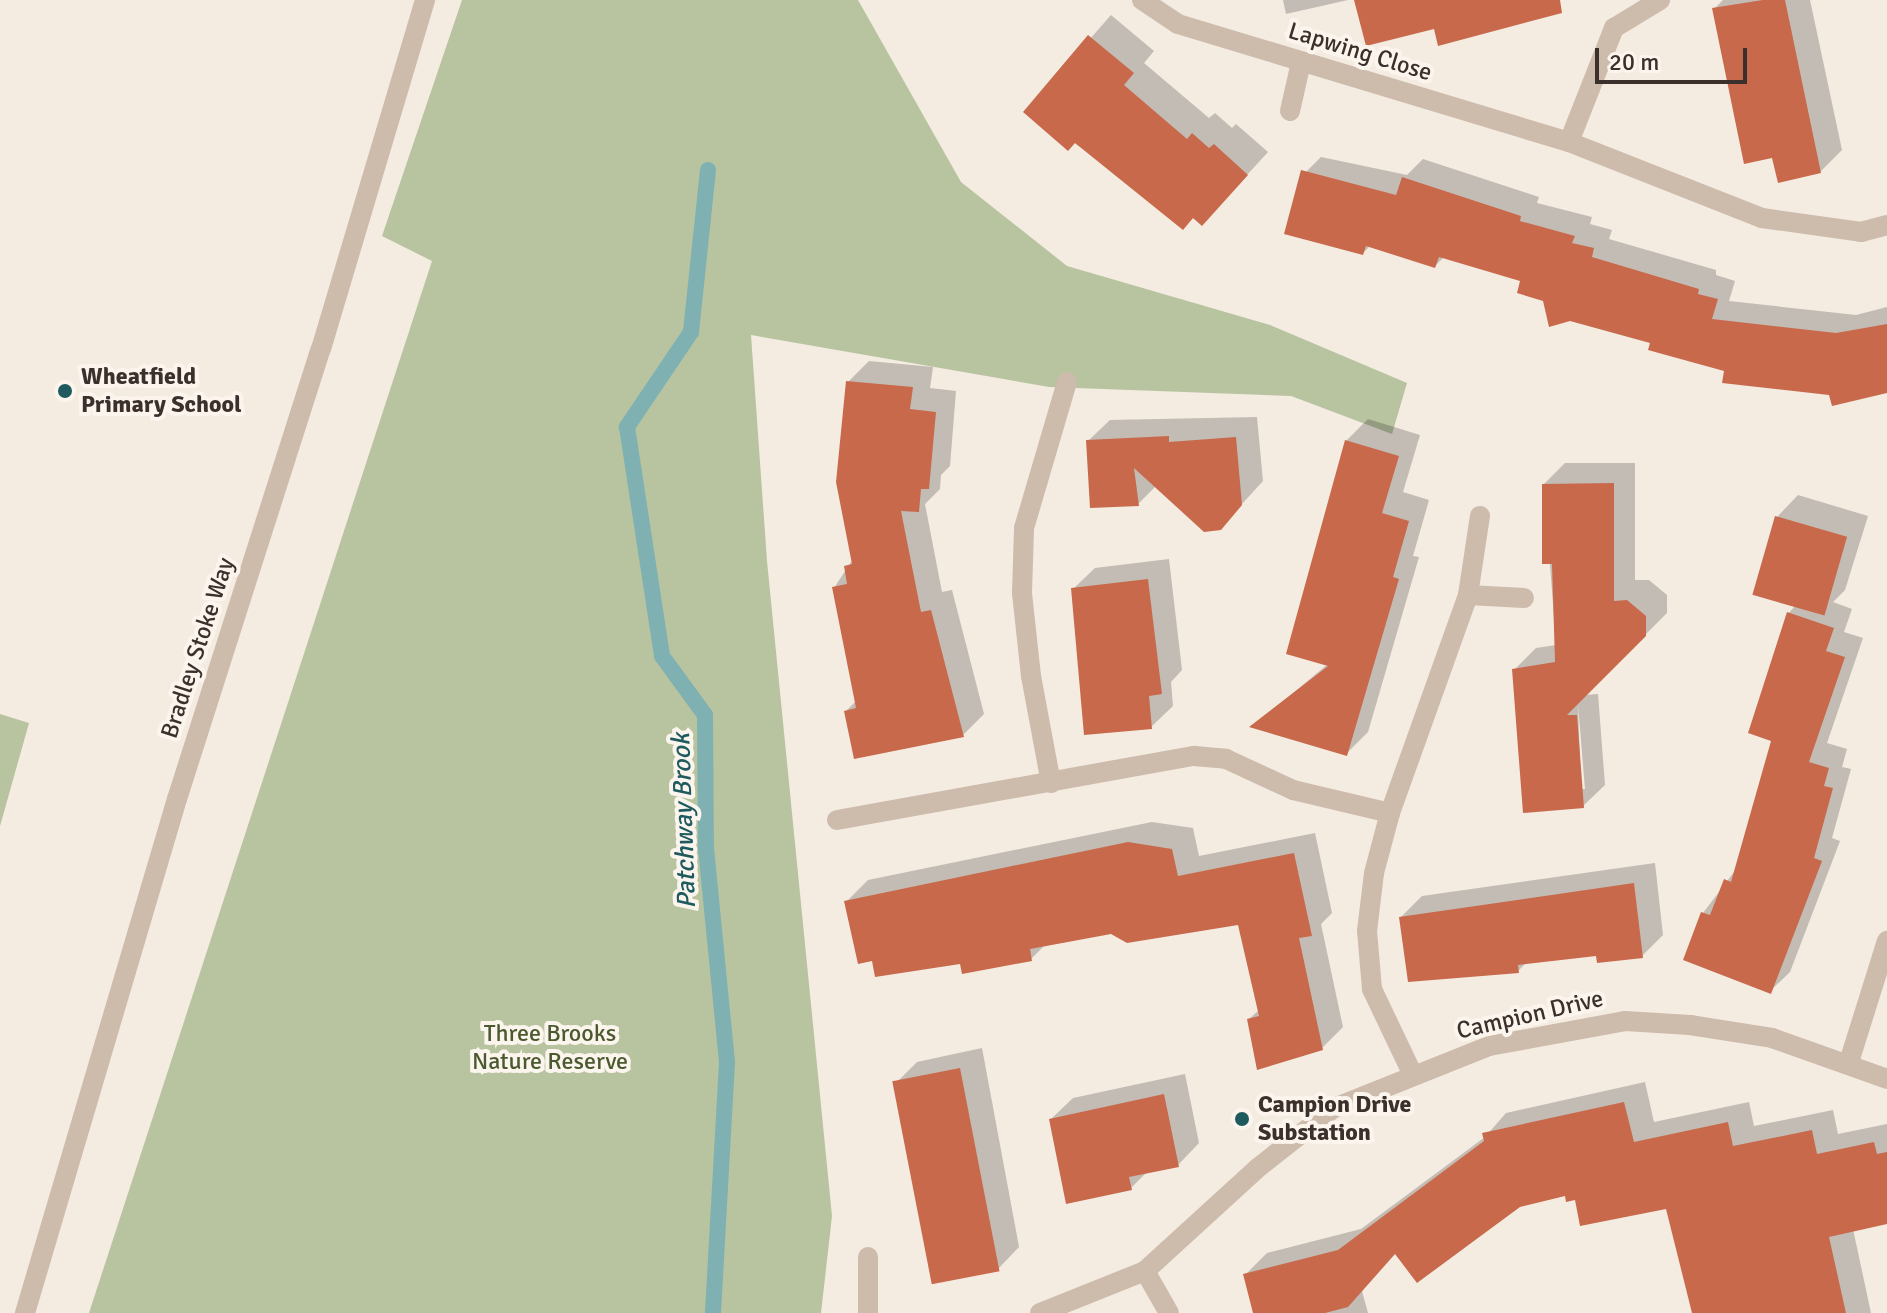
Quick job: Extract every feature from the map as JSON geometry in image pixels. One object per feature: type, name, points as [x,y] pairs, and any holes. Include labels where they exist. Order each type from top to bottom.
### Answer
[{"type":"street","name":"Bradley Stoke Way","points":[[25,1313],[177,799],[321,349],[425,0]]},
{"type":"street","name":"Lapwing Close","points":[[1142,0],[1178,24],[1569,142],[1762,218],[1861,232],[1887,225]]},
{"type":"street","points":[[1569,142],[1614,28],[1660,0]]},
{"type":"street","points":[[1290,111],[1301,62]]},
{"type":"street","points":[[1051,783],[1028,648],[1024,528],[1067,382]]},
{"type":"street","points":[[1412,1073],[1372,989],[1367,931],[1374,873],[1390,813],[1468,595],[1480,516]]},
{"type":"street","points":[[1468,595],[1524,598]]},
{"type":"street","points":[[837,820],[1194,756],[1226,759],[1293,790],[1390,813]]},
{"type":"street","points":[[1849,1062],[1887,941]]},
{"type":"street","name":"Campion Drive","points":[[1040,1313],[1145,1271],[1259,1167],[1334,1108],[1412,1073],[1489,1046],[1625,1021],[1772,1038],[1849,1062],[1887,1079]]},
{"type":"street","points":[[868,1257],[868,1313]]},
{"type":"street","points":[[1145,1271],[1169,1313]]},
{"type":"green space","name":"Three Brooks Nature Reserve","points":[[462,0],[858,0],[961,182],[1067,266],[1270,325],[1407,383],[1392,434],[1291,396],[1049,387],[751,335],[767,561],[832,1216],[821,1313],[89,1313],[432,261],[382,236]]},
{"type":"green space","points":[[0,714],[29,723],[0,826]]},
{"type":"building","points":[[1354,0],[1560,0],[1562,13],[1438,46],[1434,29],[1366,46]]},
{"type":"building","points":[[1785,0],[1821,173],[1778,183],[1772,158],[1744,164],[1712,8]]},
{"type":"building","points":[[1088,35],[1134,73],[1124,85],[1187,139],[1192,133],[1209,148],[1214,144],[1248,175],[1202,226],[1193,218],[1183,230],[1075,143],[1068,151],[1023,112]]},
{"type":"building","points":[[1301,170],[1396,195],[1402,177],[1521,216],[1520,221],[1575,236],[1572,243],[1594,248],[1592,257],[1699,289],[1698,294],[1718,299],[1712,319],[1836,333],[1887,324],[1887,393],[1832,406],[1829,395],[1722,383],[1724,371],[1648,350],[1650,343],[1570,321],[1549,327],[1543,301],[1517,293],[1520,281],[1439,257],[1435,268],[1366,246],[1363,255],[1284,234]]},
{"type":"building","points":[[846,381],[913,387],[910,409],[936,412],[929,489],[921,489],[919,512],[901,511],[921,612],[931,610],[964,737],[854,759],[844,711],[856,708],[832,587],[847,584],[844,566],[852,564],[836,482]]},
{"type":"building","points":[[1169,436],[1169,442],[1236,437],[1242,505],[1221,530],[1204,532],[1134,468],[1139,506],[1090,508],[1086,440]]},
{"type":"building","points":[[1345,440],[1399,456],[1382,513],[1409,521],[1393,577],[1399,579],[1347,756],[1249,727],[1328,666],[1286,654]]},
{"type":"building","points":[[1614,483],[1614,601],[1627,600],[1646,616],[1646,636],[1567,715],[1577,715],[1584,808],[1523,813],[1512,669],[1555,662],[1552,564],[1542,564],[1542,484]]},
{"type":"building","points":[[1775,516],[1847,537],[1824,615],[1752,595]]},
{"type":"building","points":[[1148,579],[1162,694],[1149,696],[1152,729],[1084,735],[1071,588]]},
{"type":"building","points":[[1787,612],[1834,628],[1826,651],[1845,657],[1809,762],[1829,768],[1824,786],[1833,788],[1814,858],[1822,861],[1771,994],[1683,960],[1701,912],[1710,915],[1724,879],[1731,882],[1771,741],[1748,733]]},
{"type":"building","points":[[1128,842],[1172,849],[1178,876],[1294,853],[1312,936],[1299,938],[1323,1050],[1257,1070],[1247,1019],[1259,1016],[1238,925],[1127,943],[1111,934],[1030,949],[1032,961],[962,974],[960,964],[875,977],[872,961],[858,964],[844,901]]},
{"type":"building","points":[[1634,883],[1643,958],[1597,963],[1596,956],[1518,965],[1519,973],[1408,982],[1399,917]]},
{"type":"building","points":[[960,1068],[999,1271],[932,1284],[892,1081]]},
{"type":"building","points":[[1164,1094],[1179,1167],[1129,1177],[1132,1190],[1066,1204],[1049,1119]]},
{"type":"building","points":[[1624,1102],[1634,1142],[1728,1122],[1733,1146],[1812,1130],[1817,1154],[1874,1142],[1877,1154],[1887,1152],[1887,1224],[1829,1237],[1846,1313],[1692,1313],[1666,1209],[1580,1226],[1575,1200],[1566,1202],[1565,1196],[1520,1207],[1417,1283],[1395,1254],[1348,1307],[1325,1313],[1253,1313],[1243,1274],[1338,1250],[1484,1141],[1482,1133]]},
{"type":"waterway","name":"Patchway Brook","points":[[708,170],[691,332],[627,427],[662,656],[705,715],[706,848],[727,1062],[713,1313]]},
{"type":"place","name":"Wheatfield Primary School","points":[[65,391]]},
{"type":"place","name":"Campion Drive Substation","points":[[1242,1119]]}]
